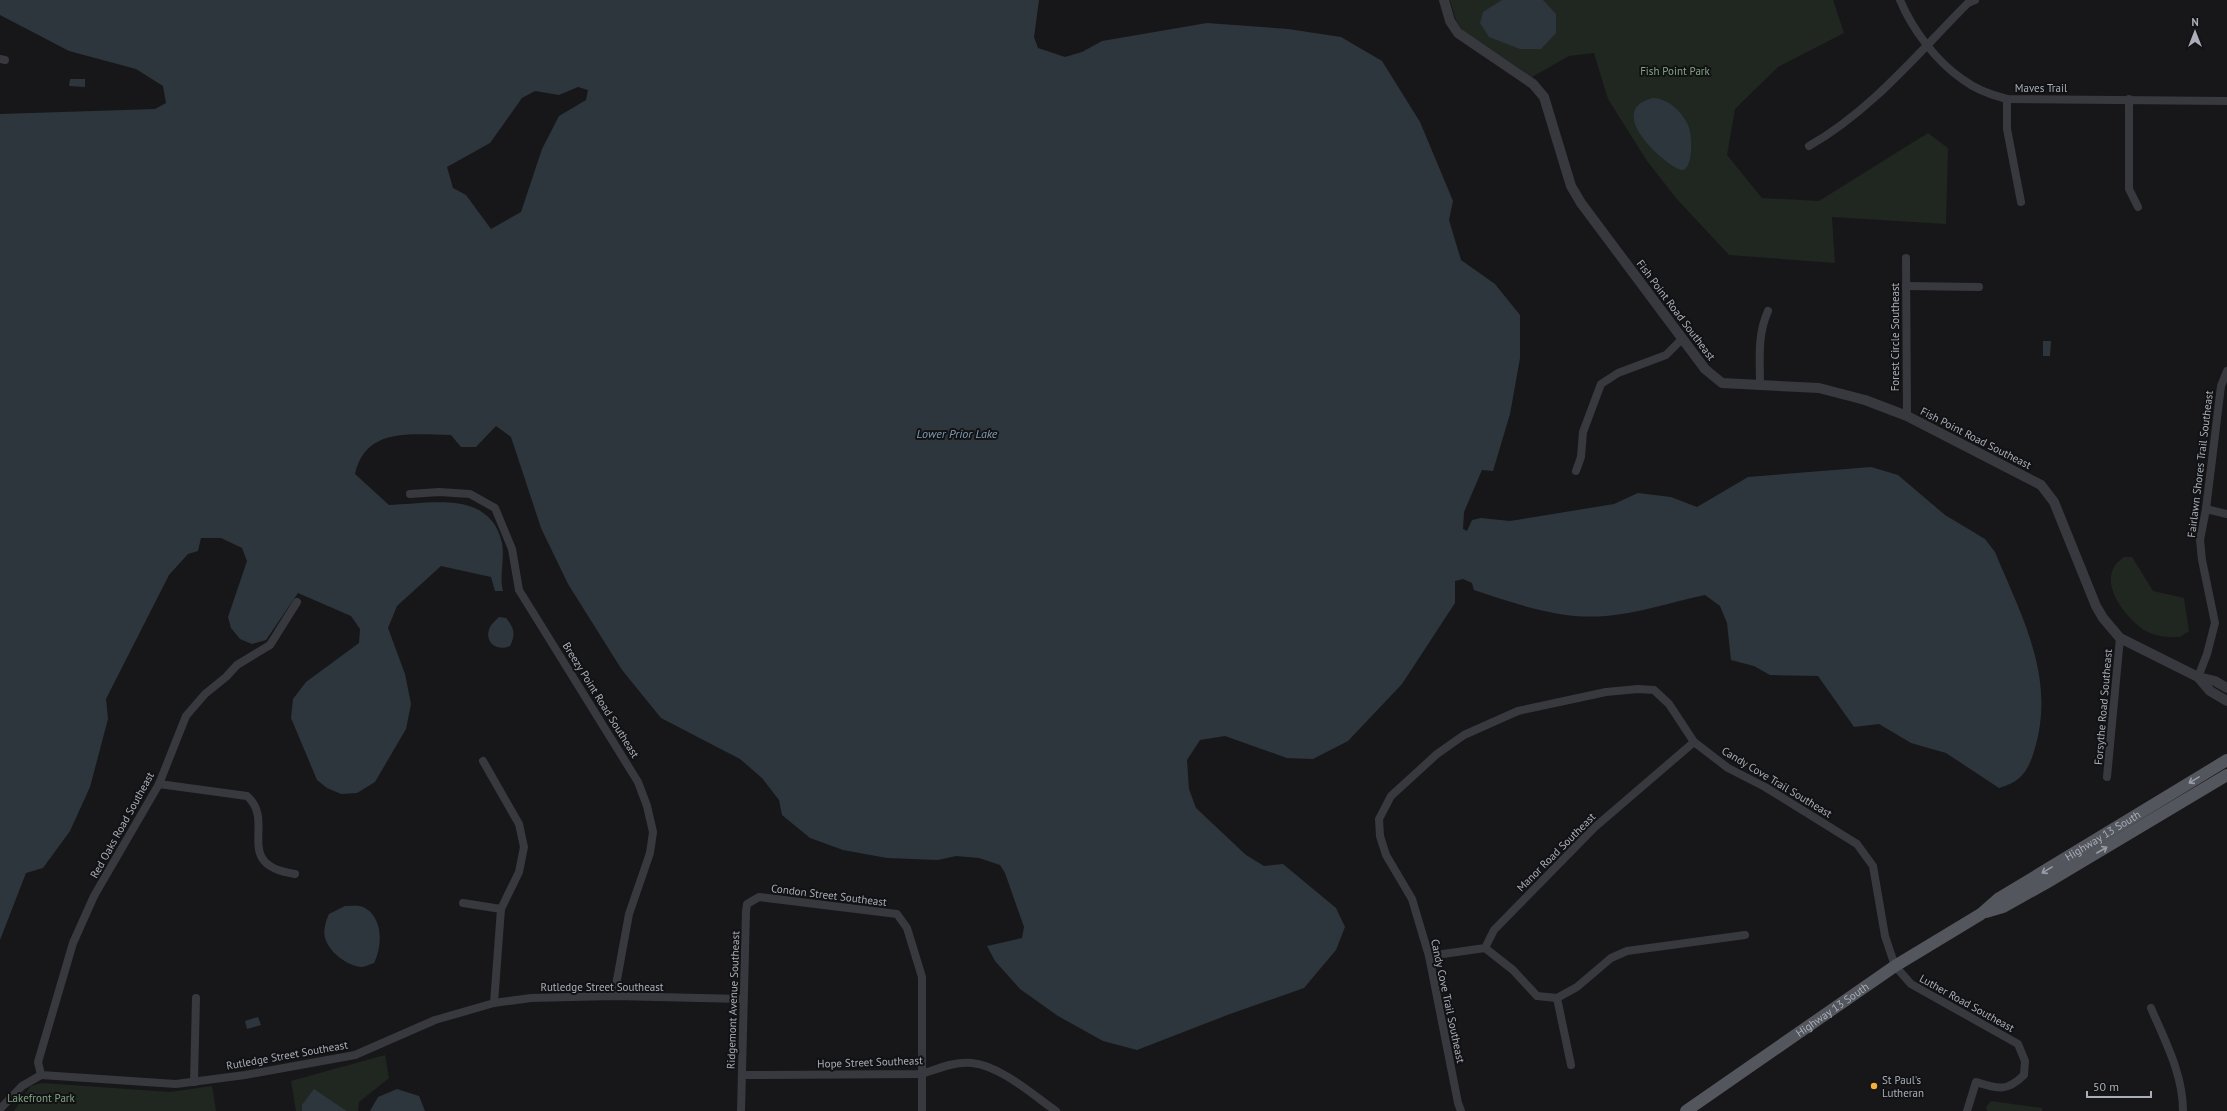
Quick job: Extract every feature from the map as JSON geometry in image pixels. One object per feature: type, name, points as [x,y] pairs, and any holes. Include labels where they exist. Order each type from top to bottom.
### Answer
[{"type":"main road","name":"Highway 13 South","points":[[1686,1111],[1895,966],[1981,914],[1998,899],[2227,760]]},
{"type":"main road","name":"Highway 13 South","points":[[1981,914],[2003,907],[2046,883],[2227,775]]},
{"type":"street","name":"Fish Point Road Southeast","points":[[1444,0],[1450,21],[1458,34],[1533,84],[1544,97],[1571,186],[1581,203],[1637,280],[1683,338],[1705,369],[1722,383],[1819,388],[1865,400],[1907,416],[2041,486],[2054,502],[2096,606],[2103,618],[2120,638],[2198,676],[2227,688]]},
{"type":"street","name":"Maves Trail","points":[[1900,0],[1907,16],[1926,44],[1962,79],[1986,93],[2007,99],[2227,101]]},
{"type":"street","points":[[1809,146],[1830,134],[1858,113],[1926,44],[1968,4],[1975,0]]},
{"type":"street","points":[[2007,99],[2007,129],[2021,202]]},
{"type":"street","points":[[2129,99],[2128,189],[2138,207]]},
{"type":"street","name":"Forest Circle Southeast","points":[[1906,258],[1907,416]]},
{"type":"street","points":[[1906,286],[1978,288]]},
{"type":"street","points":[[1760,386],[1760,337],[1762,324],[1768,311]]},
{"type":"street","points":[[1576,471],[1581,457],[1583,432],[1601,384],[1618,373],[1666,354],[1683,338]]},
{"type":"street","name":"Fairlawn Shores Trail Southeast","points":[[2198,676],[2207,654],[2215,623],[2202,560],[2200,540],[2206,509],[2221,386],[2227,371]]},
{"type":"street","name":"Breezy Point Road Southeast","points":[[410,494],[439,492],[470,494],[495,508],[512,549],[519,590],[638,782],[647,806],[654,832],[650,853],[629,914],[614,996]]},
{"type":"street","points":[[2206,509],[2227,514]]},
{"type":"street","name":"Red Oaks Road Southeast","points":[[41,1075],[38,1062],[73,943],[94,896],[159,784],[186,716],[205,694],[226,677],[237,665],[270,645],[297,602]]},
{"type":"street","name":"Forsythe Road Southeast","points":[[2107,777],[2120,638]]},
{"type":"street","name":"Fish Point Road Southeast","points":[[2198,676],[2210,692],[2227,701]]},
{"type":"street","name":"Candy Cove Trail Southeast","points":[[1461,1111],[1458,1103],[1430,956],[1412,899],[1386,855],[1380,836],[1379,819],[1391,796],[1437,754],[1464,735],[1518,711],[1598,694],[1638,688],[1654,690],[1669,704],[1694,742],[1728,768],[1765,787],[1857,844],[1873,866],[1885,936],[1895,966]]},
{"type":"street","name":"Manor Road Southeast","points":[[1485,948],[1494,930],[1596,827],[1694,742]]},
{"type":"street","points":[[483,761],[519,824],[524,847],[519,872],[501,909],[494,1003]]},
{"type":"street","points":[[159,784],[247,796],[254,803],[258,814],[258,850],[266,865],[279,872],[295,874]]},
{"type":"street","name":"Condon Street Southeast","points":[[759,897],[897,914],[907,928],[922,977],[922,1074]]},
{"type":"street","name":"Ridgemont Avenue Southeast","points":[[741,1111],[743,999],[747,904],[759,897]]},
{"type":"street","points":[[463,903],[501,909]]},
{"type":"street","points":[[1430,956],[1485,948],[1513,970],[1537,996],[1557,998],[1577,987],[1611,958],[1627,951],[1745,934]]},
{"type":"street","name":"Luther Road Southeast","points":[[1895,966],[1911,984],[2018,1044],[2025,1061],[2024,1075],[2014,1085],[1997,1088],[1976,1082],[1967,1111]]},
{"type":"street","name":"Rutledge Street Southeast","points":[[41,1075],[154,1083],[194,1082],[245,1075],[355,1055],[435,1020],[494,1003],[531,998],[614,996],[743,999]]},
{"type":"street","points":[[194,1082],[196,998]]},
{"type":"street","points":[[1557,998],[1571,1065]]},
{"type":"street","points":[[2151,1008],[2172,1058],[2180,1086],[2183,1111]]},
{"type":"street","name":"Hope Street Southeast","points":[[742,1075],[922,1074],[949,1065],[972,1062],[994,1068],[1056,1111]]},
{"type":"street","points":[[922,1074],[922,1111]]},
{"type":"street","points":[[0,1108],[22,1086],[41,1075]]},
{"type":"green space","name":"Fish Point Park","points":[[1450,0],[1833,0],[1844,33],[1778,67],[1735,109],[1727,155],[1762,198],[1819,201],[1928,133],[1948,148],[1946,224],[1832,217],[1835,263],[1729,255],[1676,198],[1647,161],[1608,99],[1594,53],[1569,56],[1532,77],[1463,31],[1456,20]]},
{"type":"green space","points":[[2124,557],[2132,557],[2153,591],[2184,598],[2189,631],[2180,637],[2166,637],[2157,635],[2144,630],[2128,616],[2115,596],[2111,585],[2111,575],[2115,565]]},
{"type":"green space","points":[[385,1055],[389,1078],[359,1102],[358,1111],[296,1111],[291,1081]]},
{"type":"green space","name":"Lakefront Park","points":[[42,1083],[170,1092],[212,1086],[216,1111],[14,1111],[31,1086]]},
{"type":"green space","points":[[1991,1101],[2042,1108],[2042,1111],[1987,1111],[1986,1107]]},
{"type":"water","name":"Lower Prior Lake","points":[[0,0],[1039,0],[1034,37],[1038,48],[1065,57],[1082,52],[1102,41],[1207,23],[1288,29],[1341,37],[1382,61],[1420,122],[1453,201],[1449,220],[1461,260],[1495,284],[1520,315],[1520,358],[1510,414],[1493,471],[1482,470],[1464,512],[1463,529],[1467,531],[1472,520],[1481,518],[1510,521],[1614,504],[1638,493],[1671,497],[1697,507],[1748,477],[1871,467],[1898,475],[1945,515],[1985,539],[1995,552],[2025,623],[2033,647],[2038,671],[2041,696],[2040,722],[2033,756],[2027,768],[2019,778],[1999,788],[1946,753],[1911,743],[1879,724],[1854,727],[1818,676],[1770,675],[1754,666],[1731,660],[1727,623],[1720,606],[1705,595],[1618,615],[1589,617],[1572,616],[1539,610],[1474,590],[1472,583],[1463,579],[1455,581],[1455,603],[1402,684],[1348,741],[1313,759],[1287,758],[1225,736],[1200,740],[1187,760],[1189,789],[1196,808],[1246,855],[1264,866],[1283,864],[1336,908],[1345,927],[1336,950],[1304,988],[1230,1014],[1137,1050],[1103,1041],[1058,1016],[1020,989],[995,961],[987,946],[1022,938],[1024,927],[1005,873],[1000,865],[979,858],[956,856],[938,860],[887,858],[843,850],[810,838],[782,815],[779,800],[762,778],[740,759],[661,718],[622,670],[568,584],[541,528],[511,437],[496,426],[476,447],[461,447],[451,435],[422,434],[393,436],[380,441],[369,448],[361,459],[355,474],[389,505],[440,502],[456,503],[472,507],[485,514],[495,526],[503,549],[503,591],[495,591],[491,577],[441,566],[397,606],[388,628],[405,674],[411,704],[406,729],[375,782],[357,793],[341,794],[327,788],[317,780],[291,718],[293,699],[306,682],[359,643],[360,629],[351,616],[298,593],[266,640],[252,644],[240,639],[231,628],[228,617],[247,561],[242,548],[221,538],[201,538],[198,551],[188,554],[169,575],[106,699],[108,719],[90,787],[70,831],[43,868],[26,873],[0,940],[0,114],[155,109],[166,103],[163,86],[136,69],[69,51],[0,15]],"holes":[[[578,87],[588,90],[586,100],[559,116],[542,149],[521,212],[491,229],[466,195],[453,188],[447,167],[490,143],[522,98],[535,91],[559,95]]]},
{"type":"water","points":[[1502,0],[1543,0],[1556,14],[1556,33],[1541,49],[1520,49],[1489,37],[1480,23],[1483,12]]},
{"type":"water","points":[[70,79],[85,79],[85,87],[69,86]]},
{"type":"water","points":[[1653,98],[1669,103],[1682,115],[1688,125],[1691,149],[1689,162],[1687,167],[1683,170],[1667,162],[1655,152],[1644,140],[1636,127],[1634,115],[1638,105]]},
{"type":"water","points":[[2043,341],[2051,341],[2050,356],[2043,356]]},
{"type":"water","points":[[499,617],[506,618],[513,631],[513,638],[510,646],[505,648],[496,647],[492,644],[488,637],[490,627]]},
{"type":"water","points":[[345,906],[363,907],[370,911],[378,924],[380,940],[377,956],[374,963],[365,967],[350,964],[339,957],[330,948],[325,938],[324,932],[329,914]]},
{"type":"water","points":[[258,1017],[261,1025],[247,1029],[245,1021]]},
{"type":"water","points":[[314,1089],[347,1111],[302,1111],[302,1105]]},
{"type":"water","points":[[397,1089],[419,1096],[425,1111],[370,1111],[378,1097]]},
{"type":"place","name":"St Paul's Lutheran","points":[[1874,1086]]}]
